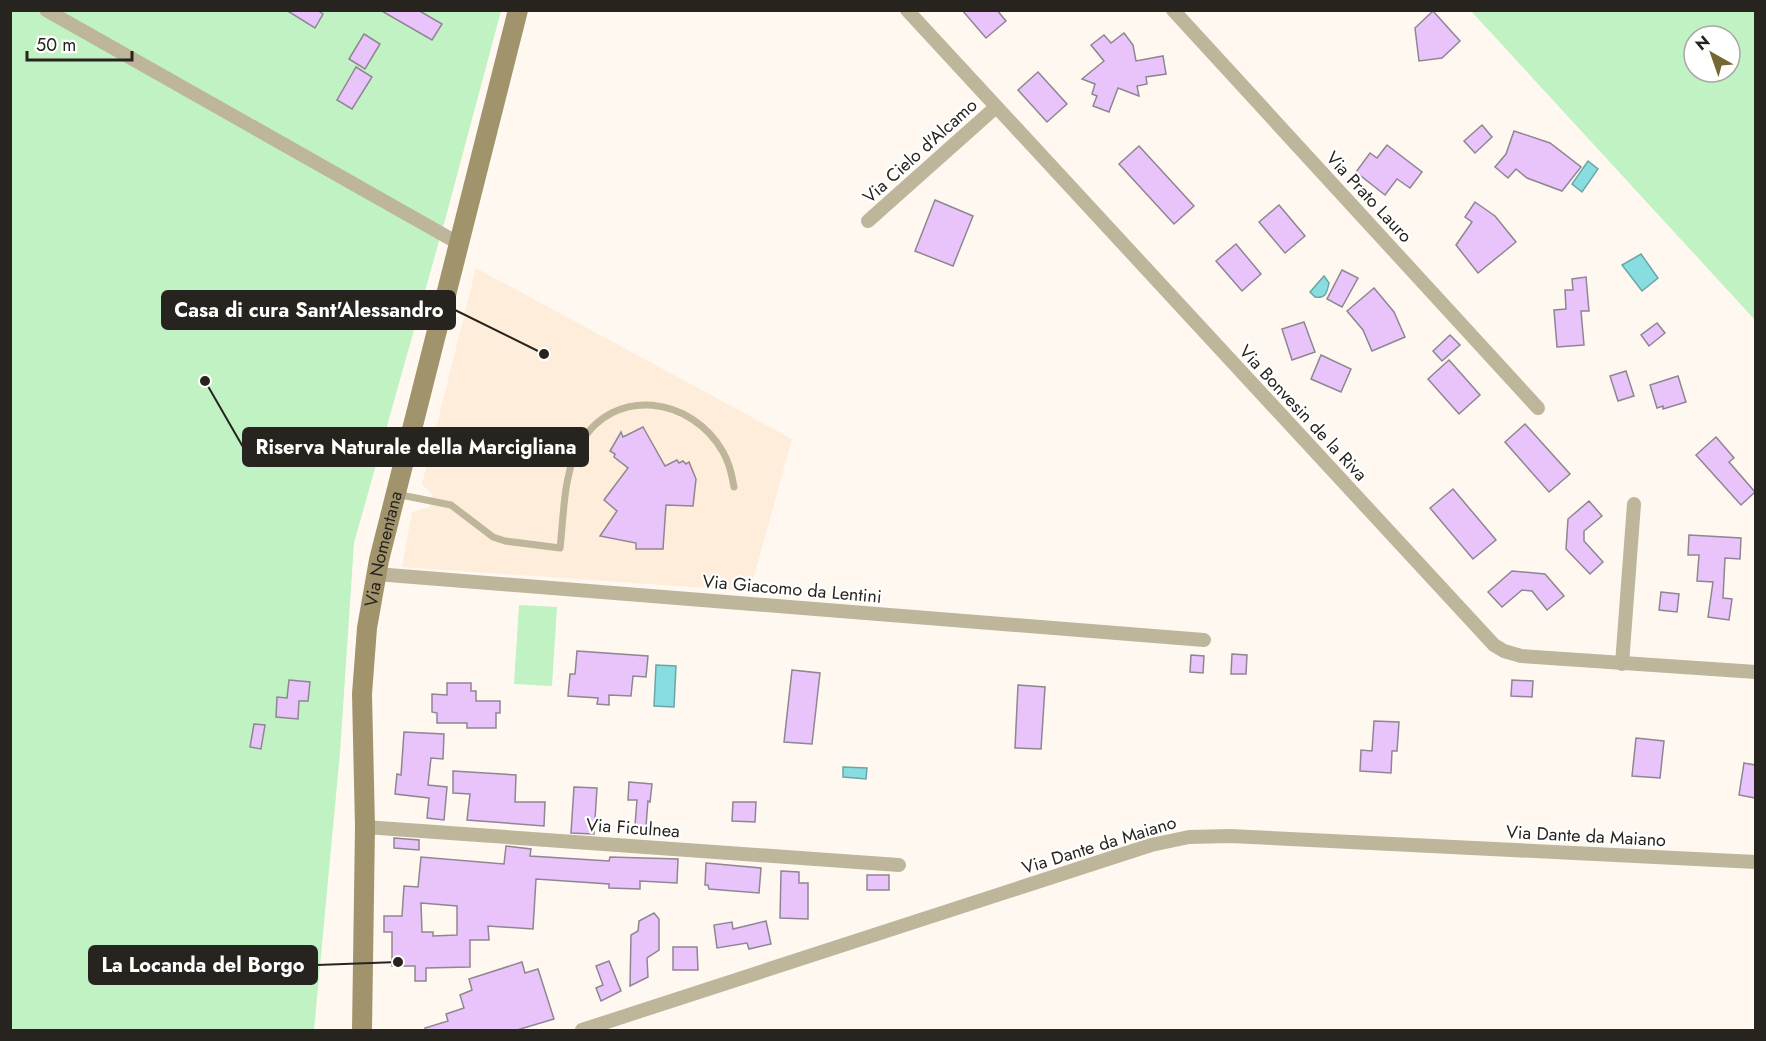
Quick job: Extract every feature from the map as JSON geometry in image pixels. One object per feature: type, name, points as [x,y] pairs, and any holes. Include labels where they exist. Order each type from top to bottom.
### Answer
[{"type":"main road","name":"Via Nomentana","points":[[362,1030],[363,677],[367,628],[376,574],[518,10]]},
{"type":"street","points":[[46,10],[458,243]]},
{"type":"street","name":"Via Bonvesin de la Riva","points":[[908,10],[1494,645],[1521,656],[1755,672]]},
{"type":"street","name":"Via Prato Lauro","points":[[1173,10],[1538,408]]},
{"type":"street","name":"Via Cielo d'Alcamo","points":[[868,221],[996,107]]},
{"type":"street","points":[[1622,664],[1634,504]]},
{"type":"street","name":"Via Giacomo da Lentini","points":[[376,574],[1204,640]]},
{"type":"street","name":"Via Ficulnea","points":[[364,827],[899,865]]},
{"type":"street","name":"Via Dante da Maiano","points":[[582,1030],[1151,845],[1182,838],[1230,836],[1755,862]]},
{"type":"lane","points":[[396,494],[451,505],[493,537],[505,541],[560,548],[568,481],[580,444],[603,418],[618,409],[650,404],[679,412],[698,423],[710,434],[724,453],[734,487]]},
{"type":"shaded area","points":[[476,268],[792,439],[750,591],[402,567],[412,512],[430,507],[432,494],[422,484]]},
{"type":"green space","points":[[10,11],[501,11],[354,543],[340,753],[314,1030],[11,1030]]},
{"type":"green space","points":[[1471,11],[1755,11],[1755,320]]},
{"type":"green space","points":[[519,605],[557,607],[552,686],[514,684]]},
{"type":"water","points":[[1588,161],[1598,169],[1582,192],[1572,184]]},
{"type":"water","points":[[1641,254],[1658,278],[1642,291],[1622,265]]},
{"type":"water","points":[[1324,276],[1329,283],[1327,292],[1322,297],[1315,297],[1310,292]]},
{"type":"water","points":[[656,665],[676,666],[674,707],[654,706]]},
{"type":"water","points":[[843,767],[867,768],[866,779],[843,777]]},
{"type":"building","points":[[286,10],[317,10],[323,14],[315,28]]},
{"type":"building","points":[[380,10],[418,10],[442,24],[432,40]]},
{"type":"building","points":[[962,10],[997,10],[1006,21],[986,38]]},
{"type":"building","points":[[1433,11],[1460,41],[1442,58],[1419,61],[1415,28]]},
{"type":"building","points":[[1124,33],[1133,45],[1136,61],[1163,56],[1166,74],[1146,77],[1147,84],[1137,86],[1139,96],[1118,88],[1109,112],[1093,106],[1097,96],[1092,94],[1095,84],[1082,79],[1104,61],[1091,45],[1104,35],[1111,43]]},
{"type":"building","points":[[364,34],[380,44],[365,69],[349,59]]},
{"type":"building","points":[[356,67],[372,77],[352,109],[337,100]]},
{"type":"building","points":[[1038,72],[1067,104],[1047,122],[1018,90]]},
{"type":"building","points":[[1482,125],[1492,137],[1475,153],[1464,141]]},
{"type":"building","points":[[1514,131],[1550,143],[1581,167],[1562,191],[1527,178],[1516,169],[1508,178],[1495,167],[1506,154]]},
{"type":"building","points":[[1387,145],[1422,172],[1410,188],[1397,179],[1385,195],[1356,172],[1370,153],[1377,158]]},
{"type":"building","points":[[1139,146],[1194,206],[1174,224],[1119,164]]},
{"type":"building","points":[[935,200],[973,216],[953,266],[915,251]]},
{"type":"building","points":[[1475,202],[1495,216],[1516,242],[1478,273],[1456,245],[1472,222],[1465,217]]},
{"type":"building","points":[[1279,205],[1305,236],[1285,253],[1259,222]]},
{"type":"building","points":[[1236,244],[1261,274],[1242,291],[1216,261]]},
{"type":"building","points":[[1342,270],[1358,278],[1342,307],[1327,299]]},
{"type":"building","points":[[1586,277],[1589,311],[1581,311],[1584,345],[1557,347],[1554,310],[1566,309],[1565,290],[1573,290],[1572,279]]},
{"type":"building","points":[[1374,288],[1394,312],[1405,337],[1372,351],[1363,330],[1347,311]]},
{"type":"building","points":[[1304,322],[1315,352],[1292,360],[1282,329]]},
{"type":"building","points":[[1657,323],[1665,333],[1649,346],[1641,335]]},
{"type":"building","points":[[1450,335],[1460,345],[1442,361],[1433,351]]},
{"type":"building","points":[[1321,355],[1351,369],[1341,392],[1311,379]]},
{"type":"building","points":[[1449,360],[1480,395],[1459,414],[1428,379]]},
{"type":"building","points":[[1626,371],[1634,396],[1618,401],[1610,376]]},
{"type":"building","points":[[1678,376],[1686,402],[1663,409],[1663,406],[1657,408],[1650,385]]},
{"type":"building","points":[[1525,424],[1570,474],[1549,492],[1505,442]]},
{"type":"building","points":[[643,427],[665,466],[677,460],[679,463],[689,462],[696,479],[693,506],[666,505],[663,549],[636,549],[636,543],[600,536],[617,511],[604,500],[628,468],[610,451],[621,432],[623,437]]},
{"type":"building","points":[[1716,437],[1734,458],[1729,462],[1755,492],[1741,505],[1696,455]]},
{"type":"building","points":[[1453,489],[1496,540],[1473,559],[1430,508]]},
{"type":"building","points":[[1589,501],[1602,516],[1584,531],[1584,541],[1603,562],[1590,574],[1566,549],[1568,519]]},
{"type":"building","points":[[1689,535],[1741,538],[1740,559],[1725,558],[1723,598],[1732,599],[1729,620],[1708,617],[1713,582],[1697,581],[1699,555],[1688,555]]},
{"type":"building","points":[[1512,571],[1545,574],[1564,596],[1547,610],[1532,591],[1522,590],[1502,607],[1488,592]]},
{"type":"building","points":[[1661,592],[1679,594],[1677,612],[1659,610]]},
{"type":"building","points":[[577,651],[648,656],[646,677],[633,676],[631,696],[609,695],[609,705],[597,704],[598,698],[568,696],[570,674],[575,674]]},
{"type":"building","points":[[1232,654],[1247,655],[1246,674],[1231,674]]},
{"type":"building","points":[[1191,655],[1204,656],[1203,673],[1190,672]]},
{"type":"building","points":[[792,670],[820,673],[812,744],[784,742]]},
{"type":"building","points":[[289,680],[310,682],[308,701],[299,701],[298,719],[276,717],[277,697],[287,698]]},
{"type":"building","points":[[1512,680],[1533,681],[1532,697],[1511,696]]},
{"type":"building","points":[[447,683],[471,683],[471,691],[476,691],[476,701],[500,701],[500,713],[496,713],[496,728],[467,728],[467,723],[437,723],[437,713],[432,712],[432,694],[447,695]]},
{"type":"building","points":[[1018,685],[1045,687],[1041,749],[1015,748]]},
{"type":"building","points":[[1374,721],[1399,722],[1397,751],[1392,751],[1391,773],[1360,771],[1361,750],[1372,751]]},
{"type":"building","points":[[254,724],[265,725],[261,749],[250,747]]},
{"type":"building","points":[[404,732],[444,734],[443,759],[431,758],[428,785],[447,787],[444,820],[427,818],[429,798],[395,794],[397,774],[401,775]]},
{"type":"building","points":[[1636,738],[1664,741],[1660,778],[1632,776]]},
{"type":"building","points":[[1744,763],[1755,765],[1755,798],[1739,795]]},
{"type":"building","points":[[453,771],[516,775],[515,802],[545,802],[544,826],[467,820],[470,794],[453,793]]},
{"type":"building","points":[[629,782],[652,784],[646,826],[635,825],[637,800],[628,800]]},
{"type":"building","points":[[574,787],[597,788],[594,834],[571,833]]},
{"type":"building","points":[[733,802],[756,802],[755,822],[732,821]]},
{"type":"building","points":[[394,838],[419,840],[419,850],[394,848]]},
{"type":"building","points":[[506,846],[531,849],[530,856],[609,861],[610,857],[678,859],[677,883],[640,881],[640,889],[609,888],[609,884],[536,879],[533,929],[488,926],[489,940],[470,940],[470,967],[426,968],[426,981],[415,981],[415,966],[392,966],[392,932],[384,932],[384,916],[402,916],[404,886],[418,887],[421,857],[504,864]],"holes":[[[421,903],[457,906],[457,935],[433,936],[433,932],[422,932]]]},
{"type":"building","points":[[706,863],[761,868],[759,893],[709,889],[708,885],[705,885]]},
{"type":"building","points":[[781,871],[799,872],[799,883],[808,883],[808,919],[780,918]]},
{"type":"building","points":[[867,875],[889,875],[889,890],[867,890]]},
{"type":"building","points":[[654,913],[659,919],[659,950],[647,958],[648,977],[630,986],[631,935],[638,931],[639,921]]},
{"type":"building","points":[[766,921],[771,944],[749,949],[747,943],[717,948],[714,925],[732,922],[733,929]]},
{"type":"building","points":[[673,947],[697,947],[698,970],[673,970]]},
{"type":"building","points":[[609,961],[621,991],[601,1001],[596,988],[603,985],[596,966]]},
{"type":"building","points":[[522,962],[525,973],[538,969],[554,1019],[517,1030],[425,1030],[425,1028],[448,1021],[446,1014],[464,1008],[460,995],[472,990],[469,979]]},
{"type":"place","name":"Casa di cura Sant'Alessandro","points":[[544,354]]},
{"type":"place","name":"Riserva Naturale della Marcigliana","points":[[205,381]]},
{"type":"place","name":"La Locanda del Borgo","points":[[398,962]]}]
